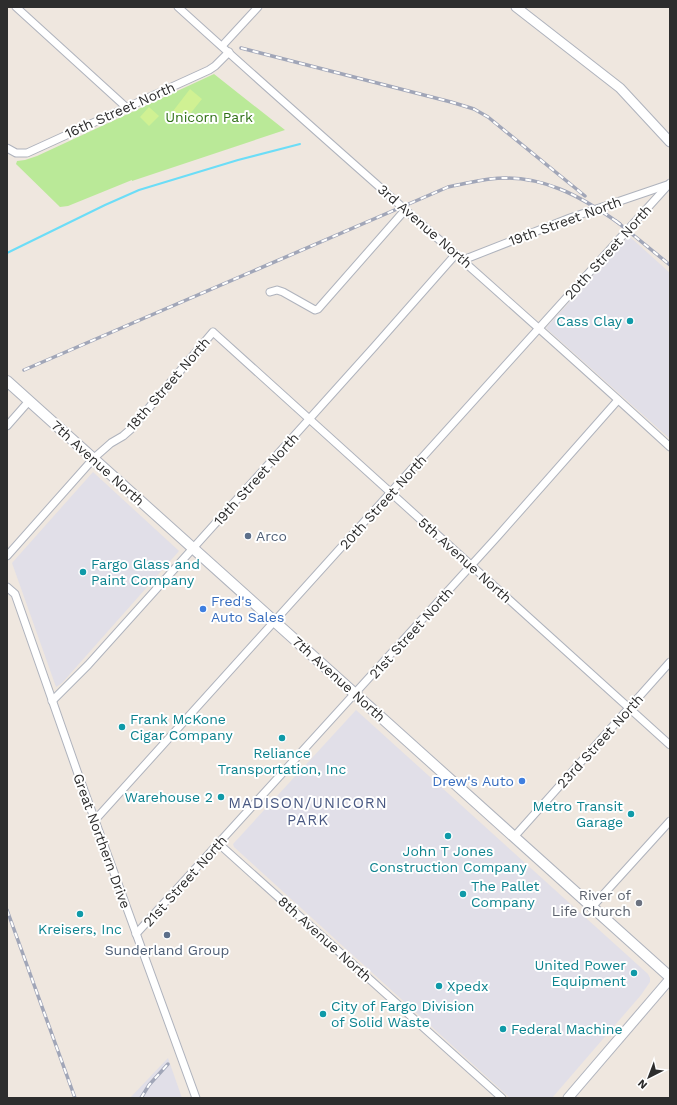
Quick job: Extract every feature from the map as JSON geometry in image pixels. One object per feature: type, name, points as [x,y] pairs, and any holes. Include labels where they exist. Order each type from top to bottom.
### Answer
[{"type":"main road","name":"7th Avenue North","points":[[7,381],[670,978]]},
{"type":"street","points":[[16,7],[127,108]]},
{"type":"street","name":"3rd Avenue North","points":[[178,7],[463,260],[670,447]]},
{"type":"street","points":[[222,46],[258,7]]},
{"type":"street","points":[[516,7],[620,88],[670,142]]},
{"type":"street","name":"16th Street North","points":[[7,148],[16,153],[27,153],[209,70],[229,52]]},
{"type":"street","name":"19th Street North","points":[[463,260],[570,218],[669,184]]},
{"type":"street","name":"20th Street North","points":[[95,820],[669,184]]},
{"type":"street","points":[[270,292],[277,290],[283,292],[315,310],[318,309],[405,210]]},
{"type":"street","name":"19th Street North","points":[[52,701],[88,665],[310,420],[456,254]]},
{"type":"street","name":"5th Avenue North","points":[[213,332],[670,745]]},
{"type":"street","name":"18th Street North","points":[[7,556],[94,458],[111,442],[123,436],[131,429],[213,332]]},
{"type":"street","name":"21st Street North","points":[[136,934],[471,566],[618,400]]},
{"type":"street","points":[[7,426],[29,401]]},
{"type":"street","name":"Great Northern Drive","points":[[7,587],[15,594],[52,701],[196,1098]]},
{"type":"street","name":"23rd Street North","points":[[514,837],[670,662]]},
{"type":"street","points":[[592,907],[670,821]]},
{"type":"street","name":"8th Avenue North","points":[[219,844],[502,1098]]},
{"type":"street","points":[[568,1098],[670,978]]},
{"type":"shaded area","points":[[629,236],[670,273],[670,439],[546,328]]},
{"type":"shaded area","points":[[93,472],[179,551],[62,683],[56,687],[12,563]]},
{"type":"shaded area","points":[[356,710],[648,974],[650,982],[641,995],[552,1098],[510,1098],[234,847],[233,844]]},
{"type":"shaded area","points":[[168,1058],[182,1098],[130,1098]]},
{"type":"green space","name":"Unicorn Park","points":[[214,74],[285,130],[132,180],[68,206],[60,207],[16,164],[17,161],[37,156]]},
{"type":"green space","points":[[190,89],[202,99],[182,124],[170,115]]},
{"type":"green space","points":[[149,107],[159,116],[149,126],[140,117]]},
{"type":"waterway","points":[[7,253],[139,190],[238,160],[300,144]]},
{"type":"railway","points":[[241,48],[474,109],[488,117],[585,196]]},
{"type":"railway","points":[[24,370],[448,187],[490,179],[508,178],[543,183],[575,196],[620,224]]},
{"type":"railway","points":[[616,221],[670,265]]},
{"type":"railway","points":[[7,910],[75,1098]]},
{"type":"railway","points":[[141,1098],[149,1085],[168,1064]]},
{"type":"place","name":"Cass Clay","points":[[630,321]]},
{"type":"place","name":"Arco","points":[[248,536]]},
{"type":"place","name":"Fargo Glass and Paint Company","points":[[83,572]]},
{"type":"place","name":"Fred's Auto Sales","points":[[203,609]]},
{"type":"place","name":"Frank McKone Cigar Company","points":[[122,727]]},
{"type":"place","name":"Reliance Transportation, Inc","points":[[282,738]]},
{"type":"place","name":"Drew's Auto","points":[[522,781]]},
{"type":"place","name":"Warehouse 2","points":[[221,797]]},
{"type":"place","name":"Metro Transit Garage","points":[[631,814]]},
{"type":"place","name":"John T Jones Construction Company","points":[[448,836]]},
{"type":"place","name":"The Pallet Company","points":[[463,894]]},
{"type":"place","name":"River of Life Church","points":[[639,903]]},
{"type":"place","name":"Kreisers, Inc","points":[[80,914]]},
{"type":"place","name":"Sunderland Group","points":[[167,935]]},
{"type":"place","name":"United Power Equipment","points":[[634,973]]},
{"type":"place","name":"Xpedx","points":[[439,986]]},
{"type":"place","name":"City of Fargo Division of Solid Waste","points":[[323,1014]]},
{"type":"place","name":"Federal Machine","points":[[503,1029]]},
{"type":"district","name":"MADISON/UNICORN PARK","points":[[308,812]]}]
